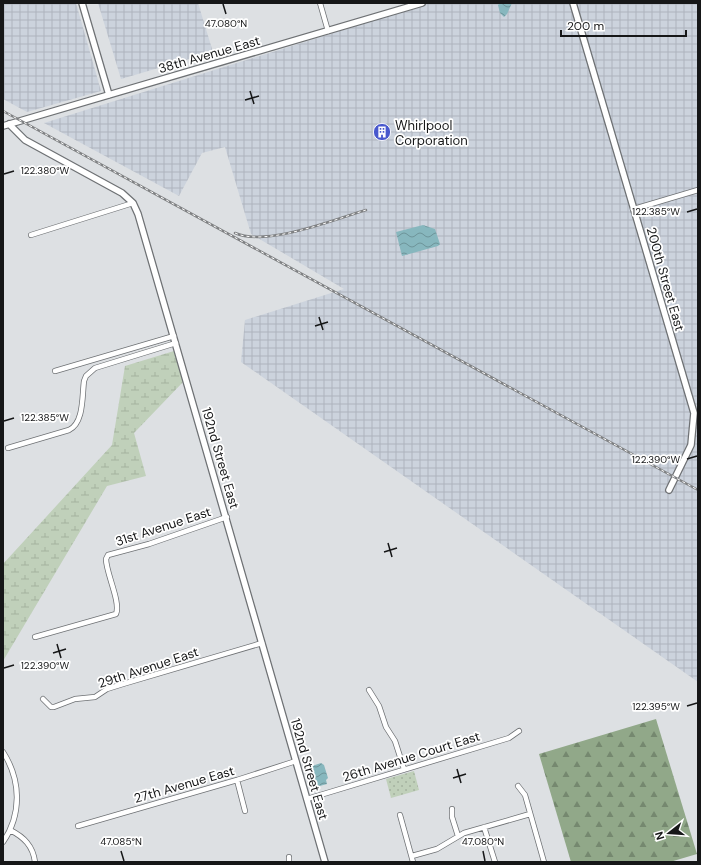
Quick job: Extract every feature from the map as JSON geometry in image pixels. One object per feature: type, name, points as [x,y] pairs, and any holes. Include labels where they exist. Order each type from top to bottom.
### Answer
[{"type":"street","points":[[82,3],[109,95]]},
{"type":"street","points":[[320,3],[328,31]]},
{"type":"street","name":"38th Avenue East","points":[[3,126],[422,3]]},
{"type":"street","name":"200th Street East","points":[[572,3],[694,413],[691,445],[669,490]]},
{"type":"street","name":"192nd Street East","points":[[9,124],[25,140],[114,187],[133,203],[144,229],[325,862]]},
{"type":"street","points":[[634,208],[698,190]]},
{"type":"street","points":[[31,234],[133,203]]},
{"type":"street","points":[[55,371],[174,336]]},
{"type":"street","points":[[8,448],[69,430],[75,426],[80,416],[84,381],[86,376],[95,368],[176,343]]},
{"type":"street","name":"31st Avenue East","points":[[35,636],[116,614],[117,605],[108,574],[107,557],[120,551],[149,544],[227,517]]},
{"type":"street","name":"29th Avenue East","points":[[43,700],[51,707],[54,707],[75,699],[95,696],[118,686],[262,643]]},
{"type":"street","points":[[370,690],[379,706],[386,727],[395,741],[404,770]]},
{"type":"street","name":"26th Avenue Court East","points":[[307,799],[509,738],[518,731]]},
{"type":"street","points":[[3,752],[12,768],[17,791],[17,807],[10,830],[3,842]]},
{"type":"street","name":"27th Avenue East","points":[[78,826],[238,780],[296,761]]},
{"type":"street","points":[[238,780],[245,811]]},
{"type":"street","points":[[518,786],[525,795],[544,862]]},
{"type":"street","points":[[452,809],[452,818],[458,836]]},
{"type":"street","points":[[412,856],[437,849],[458,836],[530,814]]},
{"type":"street","points":[[400,815],[413,862]]},
{"type":"street","points":[[484,827],[494,862]]},
{"type":"street","points":[[10,830],[25,840],[32,851],[35,862]]},
{"type":"shaded area","points":[[3,3],[76,3],[101,91],[27,112],[3,99]]},
{"type":"shaded area","points":[[98,3],[198,3],[213,52],[121,79]]},
{"type":"shaded area","points":[[430,3],[698,3],[698,682],[241,362],[245,320],[344,289],[251,234],[225,147],[202,153],[179,196],[44,123]]},
{"type":"green space","points":[[174,351],[184,381],[134,433],[146,476],[107,486],[3,661],[3,564],[112,445],[125,366]]},
{"type":"green space","points":[[656,719],[697,854],[670,862],[571,862],[539,754]]},
{"type":"green space","points":[[414,771],[419,790],[391,798],[386,779]]},
{"type":"water","points":[[500,3],[512,3],[504,17],[500,13],[498,5]]},
{"type":"water","points":[[423,225],[435,229],[440,244],[438,246],[402,256],[396,232]]},
{"type":"water","points":[[321,763],[324,765],[328,778],[326,780],[327,784],[316,787],[309,767]]},
{"type":"railway","points":[[3,111],[698,490]]},
{"type":"railway","points":[[235,233],[264,237],[281,235],[366,210]]},
{"type":"place","name":"Whirlpool Corporation","points":[[382,132]]}]
